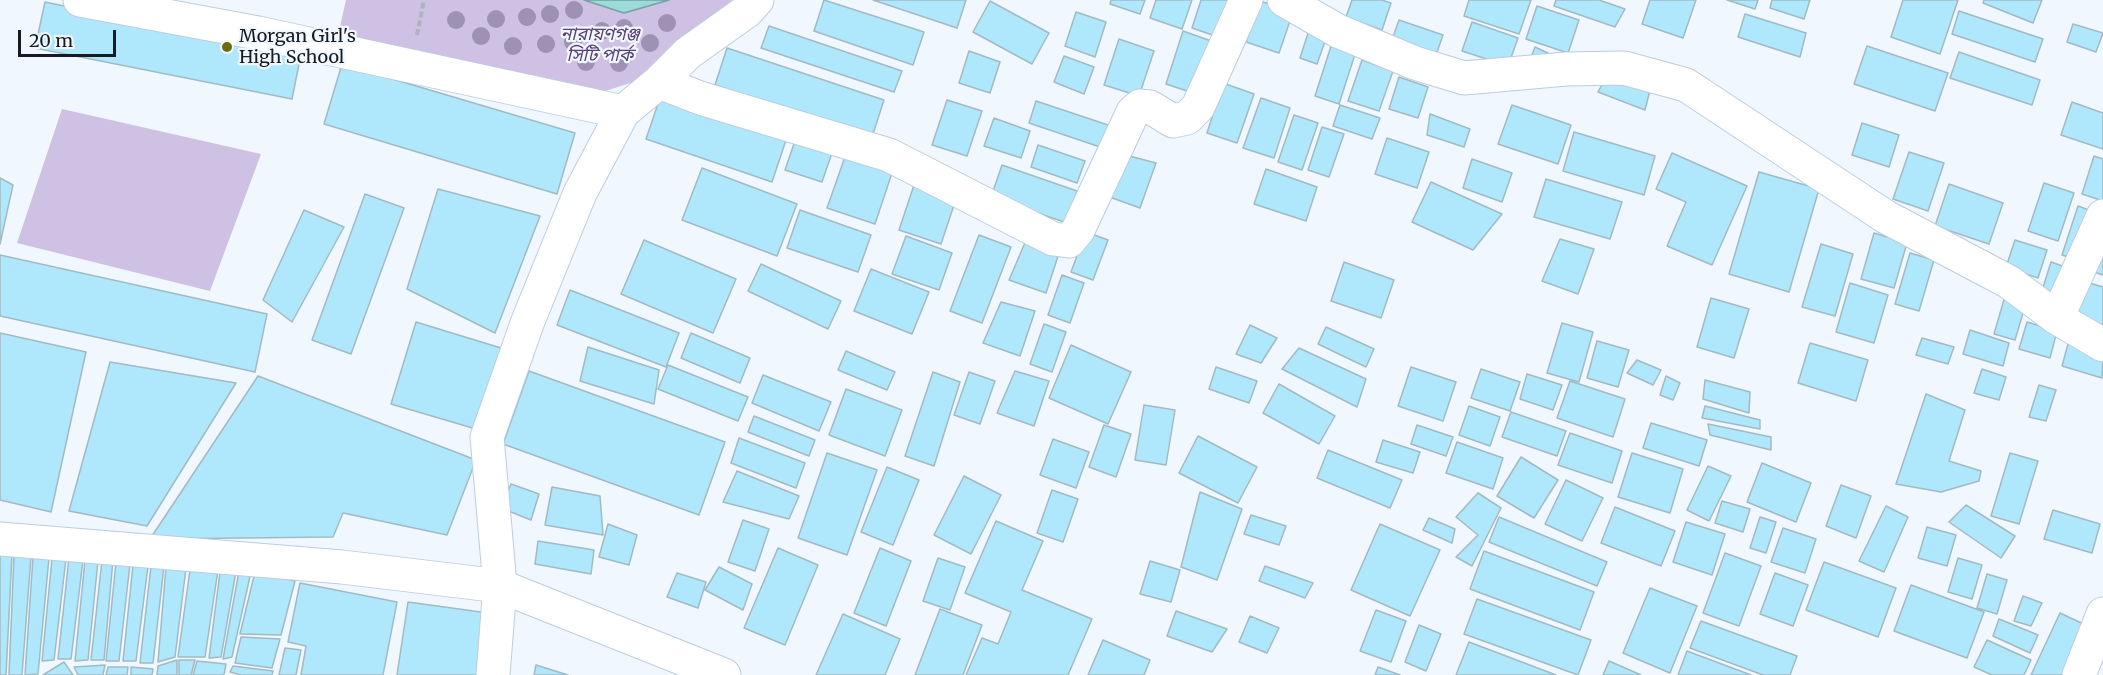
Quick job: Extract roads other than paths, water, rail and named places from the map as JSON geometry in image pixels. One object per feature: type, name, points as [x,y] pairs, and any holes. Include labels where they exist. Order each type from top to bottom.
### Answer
[{"type":"street","points":[[80,0],[258,33],[623,112]]},
{"type":"street","points":[[493,675],[500,586],[487,437],[528,321],[580,193],[623,112],[659,82],[687,53],[747,11],[757,0]]},
{"type":"street","points":[[659,82],[700,98],[889,155],[1053,239],[1069,241],[1078,230],[1133,112],[1140,105],[1150,107],[1173,122],[1187,118],[1198,107],[1246,0]]},
{"type":"street","points":[[1284,0],[1338,31],[1415,63],[1464,78],[1566,69],[1624,68],[1686,85],[1886,217],[2009,282],[2057,318],[2103,345]]},
{"type":"street","points":[[2057,318],[2103,216]]},
{"type":"street","points":[[0,539],[342,567],[500,586],[724,675]]},
{"type":"street","points":[[2079,675],[2103,614]]},
{"type":"place","name":"Morgan Girl's High School","points":[[227,47]]},
{"type":"park label","name":"নারায়ণগঞ্জ সিটি পার্ক","points":[[600,45]]}]
